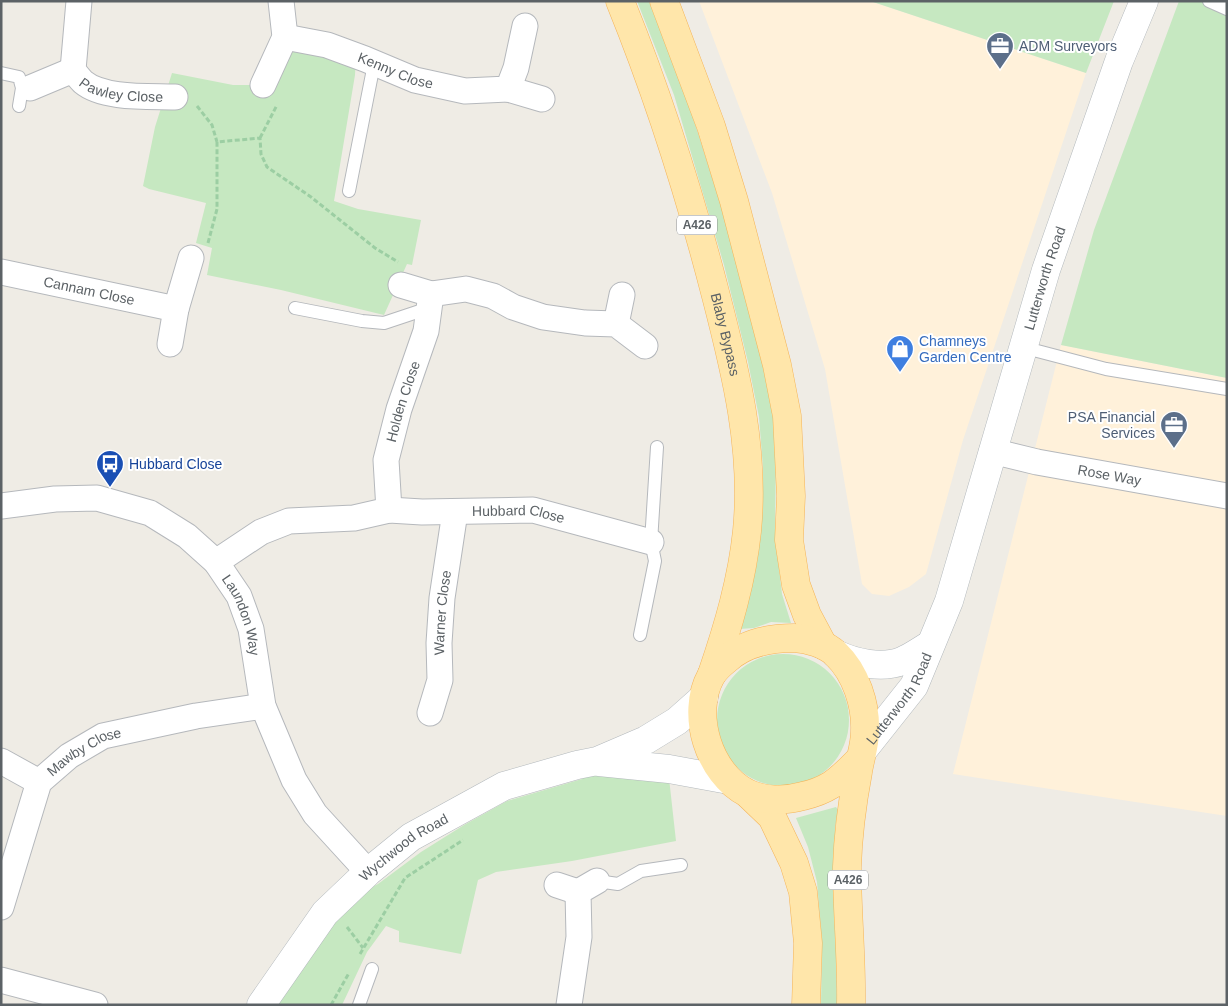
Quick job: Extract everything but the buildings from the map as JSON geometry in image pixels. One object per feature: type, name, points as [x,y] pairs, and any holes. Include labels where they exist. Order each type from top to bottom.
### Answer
[{"type":"main road","name":"Blaby Bypass","points":[[620,1],[659,104],[701,237],[734,367],[745,428],[748,456],[747,530],[728,629],[707,687]]},
{"type":"main road","name":"A426","points":[[664,1],[710,126],[734,201],[777,365],[787,416],[791,496],[789,540],[796,585],[807,615],[830,650]]},
{"type":"main road","points":[[738,787],[768,799],[789,800],[830,786],[862,754],[864,716],[858,688],[849,671],[830,650],[800,639],[780,638],[762,641],[745,648],[728,658],[707,687],[703,718],[704,734],[710,753],[722,773],[772,817],[794,863],[803,892],[808,943],[806,1005]]},
{"type":"main road","name":"A426","points":[[851,1005],[847,867],[850,817],[862,754]]},
{"type":"street","name":"Pawley Close","points":[[79,1],[73,70],[84,83],[105,92],[175,97]]},
{"type":"street","points":[[262,85],[285,37],[281,1]]},
{"type":"street","name":"Lutterworth Road","points":[[862,754],[914,686],[948,602],[1046,270],[1119,61],[1144,1]]},
{"type":"street","points":[[508,88],[516,68],[525,26]]},
{"type":"street","name":"Kenny Close","points":[[285,37],[327,45],[415,80],[465,90],[508,88],[542,99]]},
{"type":"street","name":"Pawley Close","points":[[24,94],[73,70]]},
{"type":"street","points":[[170,344],[176,309],[191,258]]},
{"type":"street","name":"Cannam Close","points":[[1,272],[176,309]]},
{"type":"street","points":[[401,285],[430,301],[466,288],[493,296],[513,307],[543,317],[585,323],[616,324],[645,346]]},
{"type":"street","points":[[616,324],[622,295]]},
{"type":"street","name":"Holden Close","points":[[389,510],[386,460],[399,409],[426,330],[430,301]]},
{"type":"street","name":"Rose Way","points":[[992,450],[1037,462],[1227,496]]},
{"type":"street","name":"Laundon Way","points":[[1,506],[56,499],[97,498],[150,513],[187,536],[216,562],[239,596],[251,629],[263,706],[294,780],[315,814],[368,872]]},
{"type":"street","name":"Hubbard Close","points":[[216,562],[261,532],[289,521],[354,518],[389,510],[422,512],[533,510],[651,542]]},
{"type":"street","name":"Warner Close","points":[[430,713],[440,680],[439,643],[442,598],[455,512]]},
{"type":"street","name":"Lutterworth Road","points":[[830,650],[849,660],[885,664],[902,661],[930,645]]},
{"type":"street","name":"Wychwood Road","points":[[597,762],[646,740],[678,721],[707,687]]},
{"type":"street","name":"Mawby Close","points":[[1,907],[39,782],[69,756],[102,736],[196,716],[263,706]]},
{"type":"street","points":[[1,761],[39,782]]},
{"type":"street","name":"Wychwood Road","points":[[261,1005],[325,913],[368,872],[411,837],[504,786],[577,765],[597,762],[669,769],[738,787]]},
{"type":"street","points":[[568,1005],[579,937],[577,886]]},
{"type":"street","points":[[1,980],[95,1005]]},
{"type":"lane","points":[[1210,1],[1227,9]]},
{"type":"lane","points":[[349,191],[374,64]]},
{"type":"lane","points":[[1,73],[19,77],[24,94]]},
{"type":"lane","points":[[295,308],[362,321],[384,323],[430,301]]},
{"type":"lane","points":[[1022,347],[1106,369],[1227,389]]},
{"type":"lane","points":[[640,635],[655,561],[651,542],[657,447]]},
{"type":"lane","points":[[577,886],[618,884],[640,871],[681,865]]},
{"type":"lane","points":[[359,1005],[372,969]]},
{"type":"path","points":[[175,97],[197,106],[212,125],[217,142],[217,208],[206,250],[191,258]]},
{"type":"path","points":[[217,142],[260,138],[261,154],[267,167],[311,197],[374,248],[408,268],[401,285]]},
{"type":"path","points":[[359,956],[405,878],[469,837]]},
{"type":"path","points":[[331,1005],[350,971]]},
{"type":"shaded area","points":[[699,1],[870,1],[1086,73],[963,440],[926,574],[909,587],[889,596],[872,594],[862,584],[825,369],[772,193]]},
{"type":"shaded area","points":[[1061,345],[1227,378],[1227,816],[953,774]]},
{"type":"green space","points":[[637,1],[649,1],[691,111],[723,212],[760,343],[774,416],[776,447],[775,533],[782,594],[791,623],[771,622],[754,628],[739,629],[757,563],[763,468],[759,417],[748,362],[724,265],[674,95]]},
{"type":"green space","points":[[870,1],[1114,1],[1086,73]]},
{"type":"green space","points":[[1179,1],[1227,1],[1227,378],[1061,345],[1094,230]]},
{"type":"green space","points":[[285,37],[356,56],[355,75],[334,201],[358,209],[421,220],[412,265],[407,264],[384,315],[281,290],[207,275],[212,248],[196,243],[206,203],[143,186],[155,127],[172,73],[233,85],[262,85]]},
{"type":"green space","points":[[783,654],[796,655],[808,659],[830,673],[844,695],[848,707],[848,733],[844,745],[830,767],[808,781],[796,785],[783,786],[770,785],[758,781],[736,767],[722,745],[718,733],[717,720],[718,707],[722,695],[736,673],[758,659],[770,655]]},
{"type":"green space","points":[[597,761],[669,778],[676,841],[572,861],[496,872],[478,880],[461,954],[399,942],[399,931],[386,926],[367,952],[342,1005],[261,1005],[331,908],[378,884],[421,852],[507,801],[582,779]]},
{"type":"green space","points":[[836,807],[838,810],[835,828],[837,1005],[821,1005],[822,943],[817,882],[808,847],[796,818]]},
{"type":"place","name":"ADM Surveyors","points":[[1000,70]]},
{"type":"place","name":"Chamneys Garden Centre","points":[[900,373]]},
{"type":"place","name":"PSA Financial Services","points":[[1174,449]]},
{"type":"place","name":"Hubbard Close","points":[[110,488]]}]
